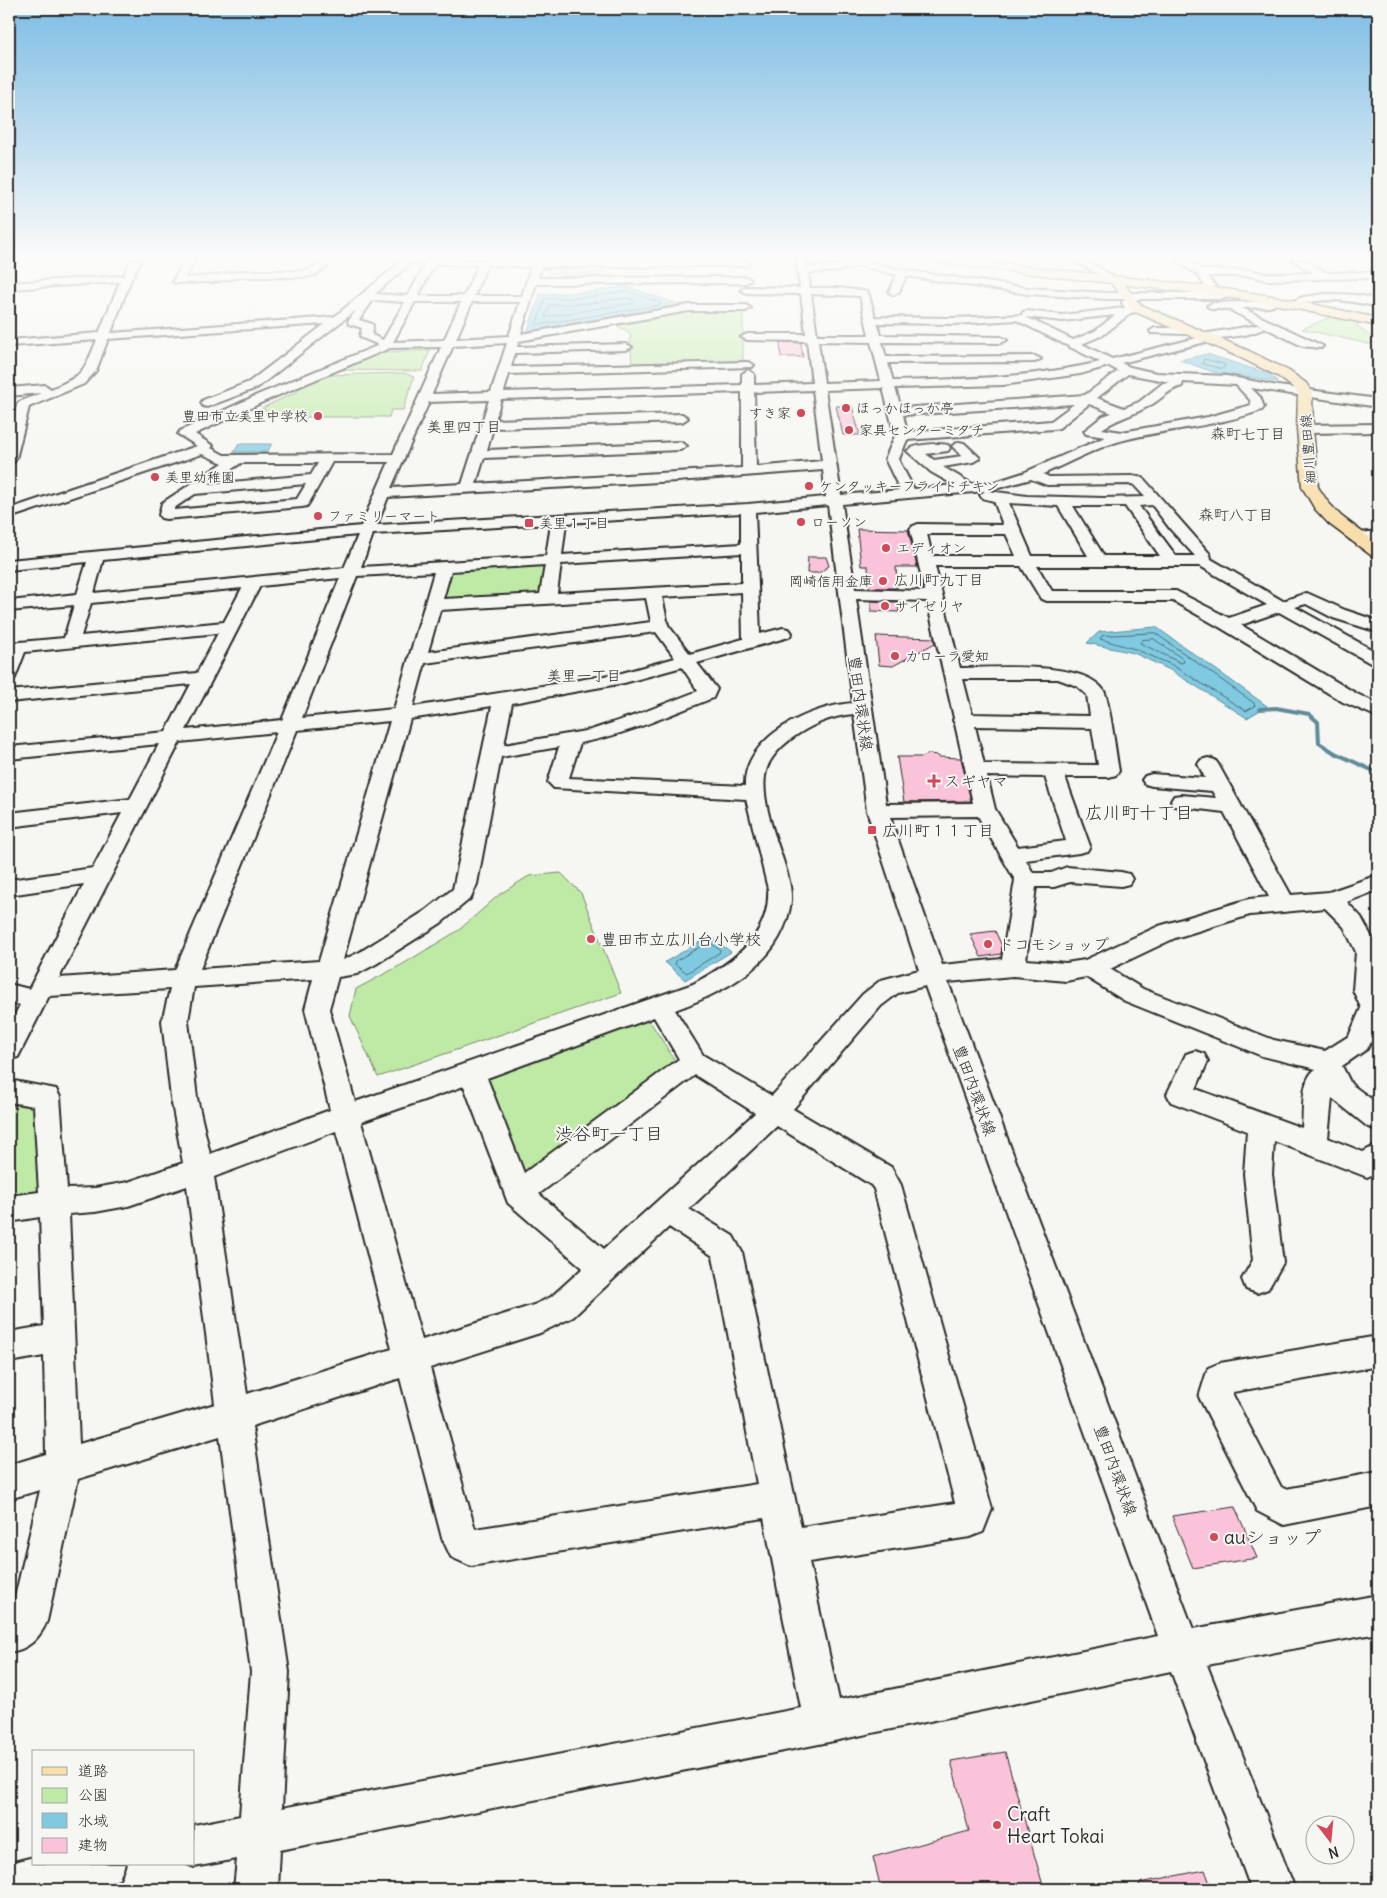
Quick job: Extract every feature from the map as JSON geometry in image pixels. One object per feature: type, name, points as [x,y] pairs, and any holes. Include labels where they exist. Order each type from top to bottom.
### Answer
[{"type":"main road","name":"細川豊田線","points":[[1230,349],[1284,374],[1298,383],[1305,393],[1305,429],[1310,487],[1325,510],[1356,537],[1378,552]]},
{"type":"street","points":[[9,459],[14,413],[27,402],[80,381],[90,371],[99,349]]},
{"type":"street","points":[[207,403],[253,385],[300,349]]},
{"type":"street","points":[[203,449],[206,446],[184,434],[261,398],[381,349]]},
{"type":"street","points":[[256,1889],[270,1672],[199,1170],[184,1098],[175,1021],[184,978],[289,726],[366,530],[446,349]]},
{"type":"street","points":[[468,488],[511,350],[566,349]]},
{"type":"street","points":[[626,349],[630,392]]},
{"type":"street","points":[[505,371],[628,368],[703,349]]},
{"type":"street","points":[[747,349],[749,471]]},
{"type":"street","name":"豊田内環状線","points":[[813,349],[877,811],[933,975],[1182,1650],[1273,1889]]},
{"type":"street","points":[[879,349],[902,436],[892,459],[909,494]]},
{"type":"street","points":[[1017,349],[1061,373]]},
{"type":"street","points":[[1084,349],[1126,370],[1156,377],[1242,382],[1378,403]]},
{"type":"street","points":[[1095,354],[1117,349]]},
{"type":"street","points":[[479,454],[682,418],[748,389],[1003,381],[1061,373],[1110,363],[1164,349]]},
{"type":"street","points":[[883,360],[1035,359]]},
{"type":"street","points":[[902,436],[1054,426],[1126,370]]},
{"type":"street","points":[[1121,436],[1091,431],[1122,412],[1143,405],[1167,386],[1178,382],[1173,378]]},
{"type":"street","points":[[9,565],[366,530],[748,508],[1007,484],[1121,436],[1207,421],[1258,408],[1253,395],[1243,388],[1242,382]]},
{"type":"street","points":[[9,392],[66,387]]},
{"type":"street","points":[[424,398],[630,392],[682,418]]},
{"type":"street","points":[[895,412],[1087,399],[1122,412]]},
{"type":"street","points":[[963,407],[985,430]]},
{"type":"street","points":[[488,424],[682,418]]},
{"type":"street","points":[[674,513],[682,418]]},
{"type":"street","points":[[1305,429],[1378,428]]},
{"type":"street","points":[[931,465],[973,458],[964,446],[914,452],[931,465],[969,489],[1001,499],[1130,503],[1156,500]]},
{"type":"street","points":[[9,514],[203,449],[222,459],[397,458]]},
{"type":"street","points":[[238,459],[167,506],[166,515],[302,502],[327,459]]},
{"type":"street","points":[[382,492],[677,477],[829,465]]},
{"type":"street","points":[[1032,475],[1048,480],[1138,481],[1156,500],[1176,528],[1204,557],[1204,561]]},
{"type":"street","points":[[189,491],[315,479]]},
{"type":"street","points":[[1001,499],[1002,507],[1011,530],[1044,594],[1050,596],[1170,595],[1181,598],[1350,698],[1378,711]]},
{"type":"street","points":[[1063,502],[1099,561]]},
{"type":"street","points":[[1130,503],[1171,561]]},
{"type":"street","points":[[748,508],[752,641]]},
{"type":"street","points":[[548,598],[555,559],[559,519]]},
{"type":"street","points":[[1011,530],[918,529],[985,810],[1026,880],[1013,967]]},
{"type":"street","points":[[1356,537],[1378,536]]},
{"type":"street","points":[[9,606],[351,572],[750,548]]},
{"type":"street","points":[[71,642],[96,557]]},
{"type":"street","points":[[926,560],[1028,562],[1204,561],[1280,606],[1378,660]]},
{"type":"street","points":[[444,566],[432,606],[420,658],[402,714],[317,1009],[460,1538],[464,1544],[471,1548],[777,1498]]},
{"type":"street","points":[[9,1050],[254,581]]},
{"type":"street","points":[[432,606],[749,586]]},
{"type":"street","points":[[492,753],[595,735],[643,719],[706,694],[708,690],[660,626],[653,592]]},
{"type":"street","points":[[846,594],[933,596]]},
{"type":"street","points":[[1227,624],[1307,598],[1339,614],[1378,627]]},
{"type":"street","points":[[420,658],[660,626]]},
{"type":"street","points":[[9,674],[14,648],[229,627]]},
{"type":"street","points":[[9,753],[402,714],[503,699],[624,678],[783,632]]},
{"type":"street","points":[[952,673],[1060,674],[1083,682],[1096,694],[1109,771],[976,770]]},
{"type":"street","points":[[9,696],[202,678]]},
{"type":"street","points":[[9,993],[38,993],[184,978],[348,968],[368,958],[432,918],[463,893],[503,699]]},
{"type":"street","points":[[9,1209],[95,1200],[128,1194],[659,1006],[702,990],[743,966],[756,952],[774,923],[780,902],[754,793],[756,770],[764,754],[781,738],[820,716],[835,710],[862,708]]},
{"type":"street","points":[[962,720],[1100,722]]},
{"type":"street","points":[[571,740],[558,782],[561,784],[754,793]]},
{"type":"street","points":[[1208,764],[1284,902]]},
{"type":"street","points":[[1012,855],[1079,846],[1053,772]]},
{"type":"street","points":[[1152,780],[1219,784]]},
{"type":"street","points":[[1181,801],[1230,806]]},
{"type":"street","points":[[9,820],[136,805]]},
{"type":"street","points":[[877,811],[985,810]]},
{"type":"street","points":[[1026,880],[1054,880],[1068,874],[1121,879]]},
{"type":"street","points":[[9,887],[99,875]]},
{"type":"street","points":[[9,1482],[233,1416],[549,1314],[562,1307],[775,1111],[879,994],[890,986],[933,975],[1013,967],[1066,972],[1090,968],[1166,932],[1249,907],[1284,902],[1331,900],[1378,882]]},
{"type":"street","points":[[1314,1145],[1320,1080],[1329,1068],[1353,1049],[1372,1038],[1376,1009],[1365,990],[1373,953],[1359,931],[1331,900]]},
{"type":"street","points":[[1090,968],[1134,995],[1271,1049],[1312,1057],[1329,1068],[1342,1092],[1378,1119]]},
{"type":"street","points":[[659,1006],[694,1062],[881,1176],[887,1185],[974,1509],[970,1519],[787,1547]]},
{"type":"street","points":[[1195,1060],[1180,1094],[1368,1165],[1378,1156]]},
{"type":"street","points":[[518,1194],[694,1062]]},
{"type":"street","points":[[472,1073],[518,1194],[604,1268]]},
{"type":"street","points":[[9,1091],[47,1097],[59,1308],[64,1466],[28,1621],[16,1632],[9,1633]]},
{"type":"street","points":[[1257,1279],[1268,1263],[1258,1174],[1261,1125]]},
{"type":"street","points":[[666,1210],[722,1245],[727,1252],[824,1723]]},
{"type":"street","points":[[9,1347],[60,1338]]},
{"type":"street","points":[[1378,1351],[1220,1379],[1216,1397],[1269,1499],[1284,1507],[1378,1490]]},
{"type":"street","points":[[195,1846],[824,1723],[1182,1650],[1378,1614]]},
{"type":"street","points":[[9,1884],[94,1866]]},
{"type":"green space","points":[[631,349],[743,349],[743,363],[632,366]]},
{"type":"green space","points":[[430,350],[422,371],[343,370],[382,352]]},
{"type":"green space","points":[[404,373],[414,377],[403,410],[391,410],[389,417],[273,417],[262,408],[298,391],[294,389],[327,375]]},
{"type":"green space","points":[[544,564],[541,595],[441,602],[449,569]]},
{"type":"green space","points":[[561,873],[581,893],[621,993],[378,1077],[350,1016],[356,989],[403,964],[459,930],[500,894],[529,876]]},
{"type":"green space","points":[[649,1020],[678,1065],[533,1176],[520,1172],[486,1082],[492,1076]]},
{"type":"green space","points":[[35,1104],[38,1197],[9,1201],[9,1106]]},
{"type":"water","points":[[1207,354],[1269,374],[1278,382],[1213,372],[1180,360]]},
{"type":"water","points":[[239,444],[272,444],[267,452],[234,452]]},
{"type":"water","points":[[1156,627],[1267,706],[1247,718],[1170,670],[1134,653],[1087,643],[1099,632]]},
{"type":"water","points":[[710,936],[731,952],[685,980],[665,962]]},
{"type":"building","points":[[780,349],[802,349],[803,357],[781,357]]},
{"type":"building","points":[[836,406],[852,406],[860,435],[843,435]]},
{"type":"building","name":"エディオン","points":[[857,529],[908,530],[917,567],[896,567],[897,588],[869,588],[868,566],[861,566]]},
{"type":"building","points":[[808,557],[826,557],[829,566],[819,573],[807,573]]},
{"type":"building","name":"サイゼリヤ","points":[[871,601],[898,602],[899,612],[871,611]]},
{"type":"building","name":"カローラ愛知","points":[[876,636],[934,638],[935,643],[893,666],[879,665]]},
{"type":"building","name":"スギヤマ","points":[[929,754],[939,757],[961,758],[971,801],[904,802],[897,757],[922,757]]},
{"type":"building","name":"ドコモショップ","points":[[995,931],[1002,946],[1001,954],[981,957],[970,934]]},
{"type":"building","name":"auショップ","points":[[1235,1507],[1257,1558],[1193,1568],[1172,1516]]},
{"type":"building","name":"Craft Heart Tokai","points":[[1005,1752],[1044,1889],[881,1889],[873,1857],[969,1831],[951,1761]]},
{"type":"building","points":[[1205,1870],[1212,1889],[1140,1889],[1139,1883]]},
{"type":"waterway","points":[[1260,709],[1276,708],[1309,714],[1318,722],[1319,743],[1335,753],[1378,773]]},
{"type":"place","name":"ほっかほっか亭","points":[[846,408]]},
{"type":"place","name":"すき家","points":[[801,413]]},
{"type":"place","name":"豊田市立美里中学校","points":[[318,416]]},
{"type":"place","name":"家具センターミタチ","points":[[849,430]]},
{"type":"place","name":"美里幼稚園","points":[[155,477]]},
{"type":"place","name":"ケンタッキーフライドチキン","points":[[809,486]]},
{"type":"place","name":"ファミリーマート","points":[[318,516]]},
{"type":"place","name":"ローソン","points":[[801,522]]},
{"type":"place","name":"美里１丁目","points":[[529,523]]},
{"type":"place","name":"エディオン","points":[[886,548]]},
{"type":"place","name":"岡崎信用金庫","points":[[883,581]]},
{"type":"place","name":"サイゼリヤ","points":[[885,606]]},
{"type":"place","name":"カローラ愛知","points":[[895,656]]},
{"type":"place","name":"スギヤマ","points":[[934,781]]},
{"type":"place","name":"広川町１１丁目","points":[[872,830]]},
{"type":"place","name":"豊田市立広川台小学校","points":[[591,939]]},
{"type":"place","name":"ドコモショップ","points":[[988,944]]},
{"type":"place","name":"auショップ","points":[[1214,1537]]},
{"type":"place","name":"Craft Heart Tokai","points":[[997,1825]]},
{"type":"district","name":"美里四丁目","points":[[464,426]]},
{"type":"district","name":"森町七丁目","points":[[1248,433]]},
{"type":"district","name":"森町八丁目","points":[[1236,514]]},
{"type":"district","name":"広川町九丁目","points":[[939,579]]},
{"type":"district","name":"美里一丁目","points":[[584,675]]},
{"type":"district","name":"広川町十丁目","points":[[1139,812]]},
{"type":"district","name":"渋谷町一丁目","points":[[609,1133]]}]
